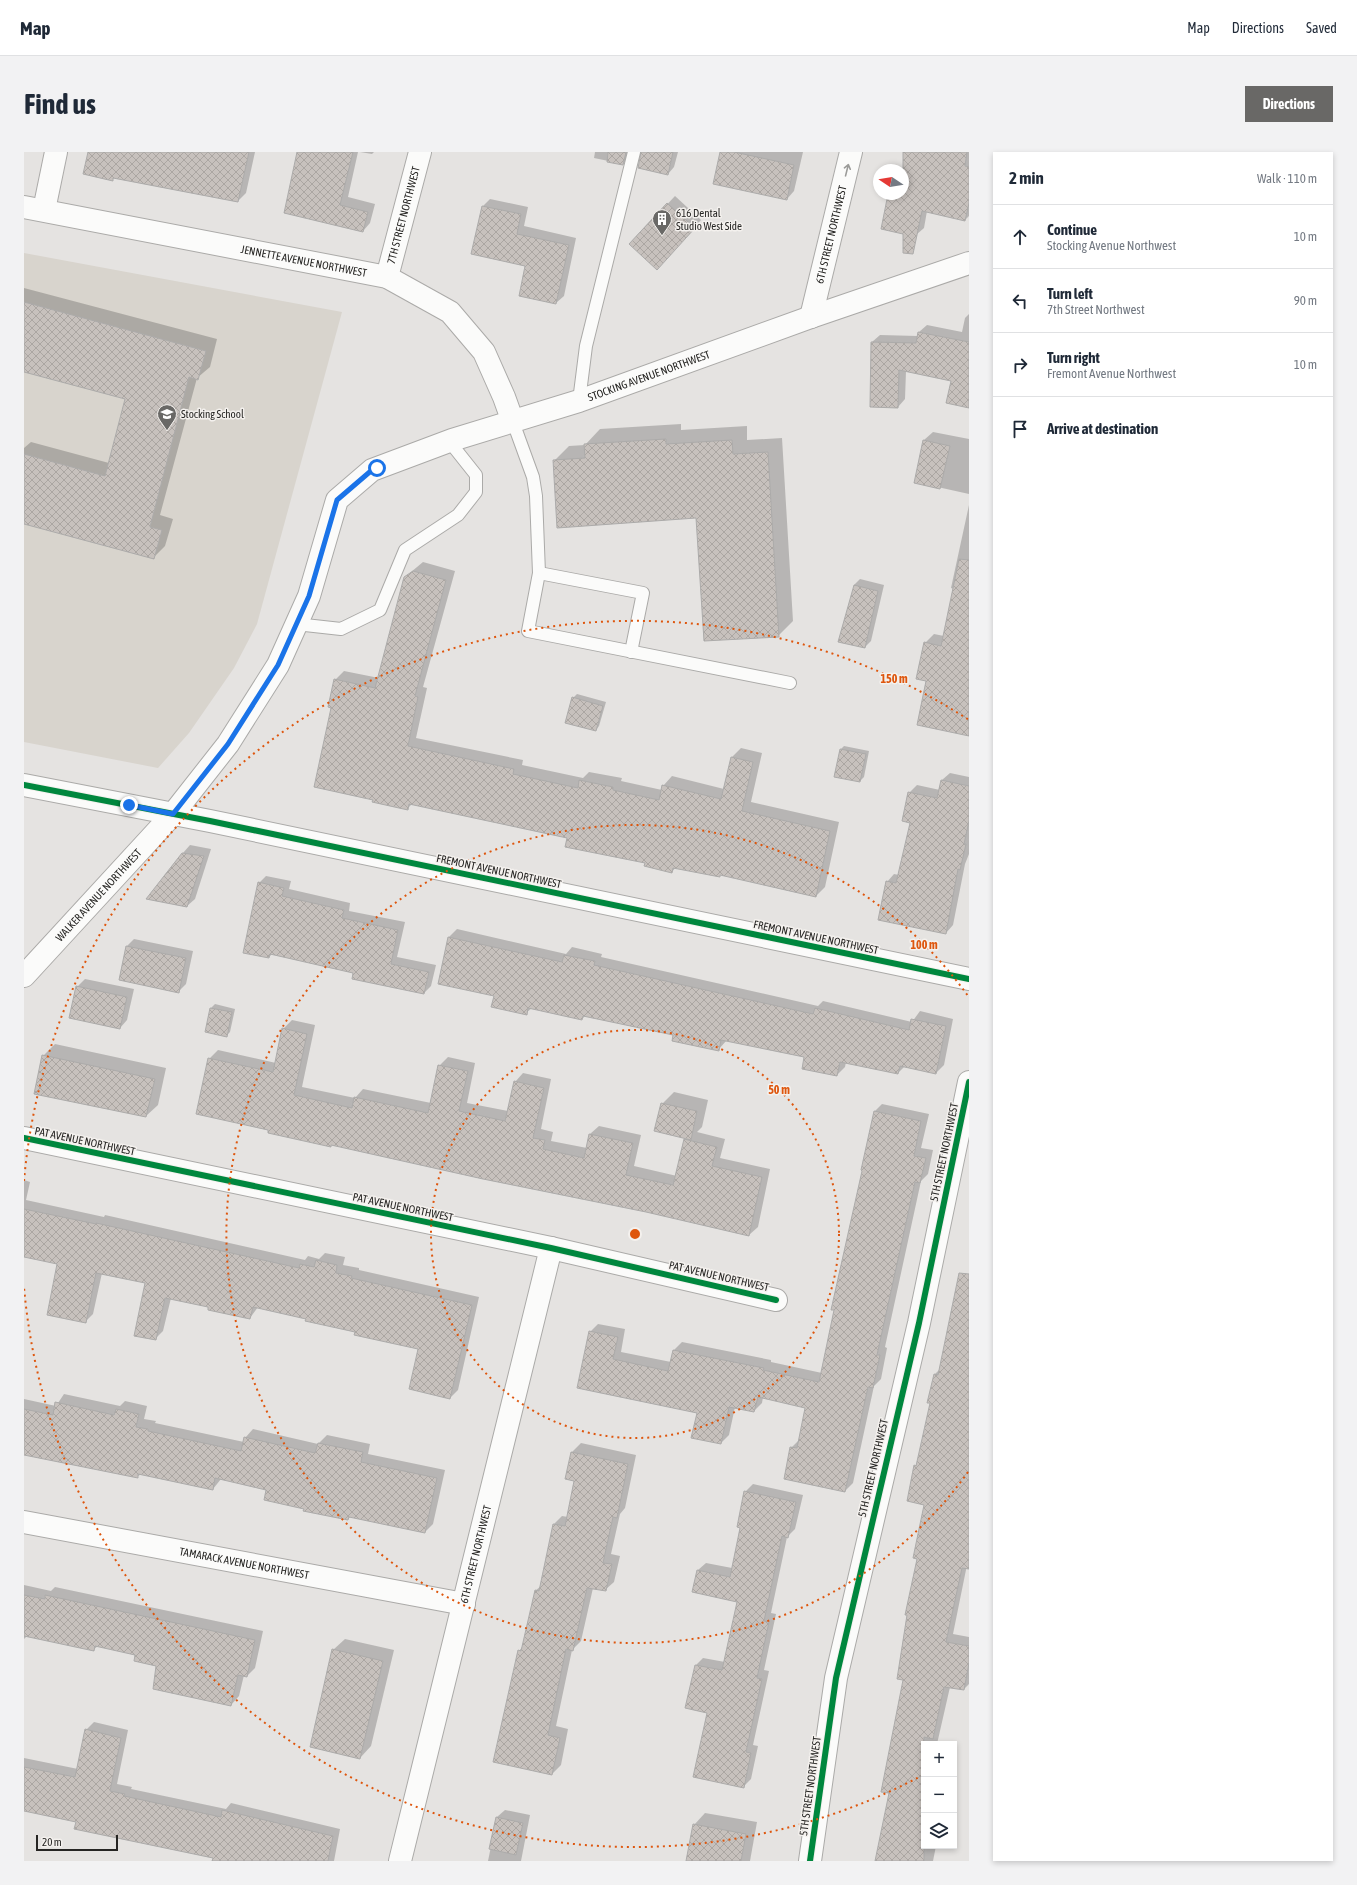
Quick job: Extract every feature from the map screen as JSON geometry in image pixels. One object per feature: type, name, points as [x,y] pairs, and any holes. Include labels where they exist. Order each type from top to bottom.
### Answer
[{"type":"street","points":[[34,209],[56,152]]},
{"type":"street","name":"7TH STREET NORTHWEST","points":[[387,277],[420,152]]},
{"type":"street","name":"6TH STREET NORTHWEST","points":[[811,317],[852,152]]},
{"type":"street","name":"JENNETTE AVENUE NORTHWEST","points":[[34,209],[387,277],[450,312],[484,352],[504,397],[513,422]]},
{"type":"street","name":"STOCKING AVENUE NORTHWEST","points":[[296,624],[309,596],[337,500],[372,470],[449,441],[579,401],[811,317],[969,263]]},
{"type":"street","points":[[173,814],[228,744],[278,665],[296,624]]},
{"type":"street","name":"FREMONT AVENUE NORTHWEST","points":[[24,785],[173,814],[969,978]]},
{"type":"street","name":"WALKER AVENUE NORTHWEST","points":[[24,976],[173,814]]},
{"type":"street","name":"5TH STREET NORTHWEST","points":[[810,1861],[836,1678],[919,1323],[969,1082]]},
{"type":"street","name":"PAT AVENUE NORTHWEST","points":[[24,1138],[551,1248],[776,1300]]},
{"type":"street","name":"6TH STREET NORTHWEST","points":[[400,1861],[551,1248]]},
{"type":"street","name":"TAMARACK AVENUE NORTHWEST","points":[[24,1522],[464,1604]]},
{"type":"lane","points":[[579,401],[586,346],[634,152]]},
{"type":"lane","points":[[513,422],[533,477],[536,496],[539,573],[528,632],[790,683]]},
{"type":"lane","points":[[296,624],[341,629],[380,610],[405,550],[458,514],[476,492],[476,475],[449,441]]},
{"type":"lane","points":[[539,573],[643,593],[632,652]]},
{"type":"shaded area","name":"Stocking School","points":[[24,253],[342,312],[257,624],[234,668],[189,733],[158,768],[24,742]]},
{"type":"building","points":[[88,152],[249,152],[238,202],[113,178],[113,181],[83,174]]},
{"type":"building","points":[[297,152],[353,152],[340,205],[368,212],[363,232],[284,213]]},
{"type":"building","points":[[608,152],[626,152],[623,165],[607,162]]},
{"type":"building","points":[[641,152],[673,152],[668,175],[638,168]]},
{"type":"building","points":[[720,152],[734,152],[794,165],[787,200],[713,184]]},
{"type":"building","points":[[903,152],[967,152],[965,166],[969,167],[969,203],[965,221],[922,211],[913,254],[903,253],[903,234],[881,229],[887,200],[909,200],[909,164],[903,164]]},
{"type":"building","name":"616 Dental Studio West Side","points":[[667,203],[695,228],[657,270],[629,244]]},
{"type":"building","points":[[482,206],[521,214],[517,234],[569,245],[556,304],[519,296],[525,266],[471,254]]},
{"type":"building","points":[[24,302],[206,351],[198,380],[189,377],[150,527],[162,530],[154,559],[24,524],[24,454],[105,476],[125,399],[24,372]]},
{"type":"building","points":[[918,332],[969,342],[969,408],[946,403],[951,381],[899,370],[898,408],[870,407],[871,342],[916,343]]},
{"type":"building","points":[[666,439],[666,444],[732,440],[733,454],[768,452],[779,637],[704,641],[696,518],[557,528],[553,460],[585,458],[584,444]]},
{"type":"building","points":[[923,440],[950,446],[940,489],[914,483]]},
{"type":"building","points":[[959,559],[969,560],[969,736],[917,725],[926,681],[916,679],[924,642],[941,646]]},
{"type":"building","points":[[413,571],[446,580],[415,696],[418,697],[408,746],[514,769],[513,774],[578,788],[579,780],[613,787],[613,790],[659,800],[662,785],[721,799],[731,757],[753,762],[742,811],[830,831],[816,897],[720,875],[720,877],[673,868],[672,873],[644,866],[645,863],[565,847],[567,838],[409,804],[408,810],[372,802],[373,800],[314,787],[331,708],[328,707],[334,679],[375,688],[404,577]]},
{"type":"building","points":[[854,585],[878,591],[865,648],[838,642]]},
{"type":"building","points":[[572,697],[603,706],[596,731],[565,723]]},
{"type":"building","points":[[840,749],[866,754],[860,782],[834,777]]},
{"type":"building","points":[[941,780],[969,786],[969,821],[964,844],[966,844],[960,870],[958,869],[946,934],[878,920],[886,881],[896,883],[910,823],[902,821],[908,792],[937,798]]},
{"type":"building","points":[[182,853],[204,856],[187,907],[146,899]]},
{"type":"building","points":[[258,882],[284,888],[282,896],[344,910],[342,918],[398,930],[391,964],[429,972],[424,994],[352,979],[353,973],[270,954],[269,958],[243,953]]},
{"type":"building","points":[[448,937],[562,962],[564,955],[595,961],[594,965],[813,1014],[815,1008],[909,1030],[911,1019],[946,1026],[936,1074],[900,1066],[898,1074],[840,1062],[837,1076],[802,1069],[804,1057],[721,1040],[719,1051],[672,1041],[673,1035],[583,1016],[582,1020],[528,1008],[527,1015],[491,1007],[494,996],[438,984]]},
{"type":"building","points":[[126,946],[186,958],[179,993],[119,980]]},
{"type":"building","points":[[76,986],[127,997],[120,1029],[69,1018]]},
{"type":"building","points":[[210,1008],[232,1012],[227,1037],[205,1032]]},
{"type":"building","points":[[282,1028],[307,1034],[294,1095],[352,1108],[354,1097],[428,1113],[438,1065],[468,1071],[459,1111],[505,1121],[514,1081],[544,1088],[533,1138],[545,1140],[543,1149],[584,1158],[589,1134],[633,1143],[626,1175],[673,1185],[684,1139],[717,1147],[712,1166],[762,1177],[749,1236],[646,1212],[483,1179],[331,1145],[331,1147],[268,1133],[268,1130],[196,1114],[208,1058],[273,1072]]},
{"type":"building","points":[[42,1055],[155,1079],[146,1117],[34,1094]]},
{"type":"building","points":[[661,1103],[697,1111],[691,1140],[654,1131]]},
{"type":"building","points":[[874,1111],[921,1121],[914,1156],[926,1158],[920,1183],[915,1182],[877,1355],[880,1355],[873,1388],[868,1387],[845,1492],[784,1479],[790,1447],[797,1448],[805,1408],[758,1397],[754,1412],[729,1407],[721,1444],[691,1438],[697,1413],[577,1388],[589,1331],[618,1337],[613,1359],[668,1371],[673,1350],[764,1368],[763,1370],[819,1382],[834,1310],[831,1310]]},
{"type":"building","points":[[24,1209],[96,1223],[299,1268],[300,1264],[314,1267],[316,1260],[337,1265],[336,1273],[352,1276],[351,1278],[472,1305],[450,1399],[409,1389],[418,1349],[354,1335],[355,1332],[305,1321],[306,1319],[253,1307],[250,1319],[208,1310],[208,1307],[165,1298],[156,1340],[134,1336],[145,1283],[96,1273],[86,1323],[47,1315],[57,1264],[24,1257]]},
{"type":"building","points":[[959,1273],[969,1274],[969,1569],[962,1568],[946,1642],[969,1646],[969,1663],[964,1690],[944,1687],[933,1739],[924,1737],[924,1741],[921,1741],[921,1849],[924,1849],[924,1861],[875,1861],[889,1793],[881,1792],[903,1680],[897,1679],[907,1615],[905,1615],[917,1559],[913,1558],[924,1505],[907,1501],[914,1465],[916,1466],[930,1403],[927,1403],[934,1374],[938,1375]]},
{"type":"building","points":[[55,1402],[114,1415],[116,1409],[139,1414],[136,1427],[148,1429],[148,1431],[241,1451],[244,1437],[315,1453],[318,1443],[363,1452],[361,1462],[437,1478],[425,1533],[349,1517],[348,1520],[303,1511],[304,1509],[264,1500],[266,1490],[215,1478],[213,1490],[138,1474],[138,1478],[24,1455],[24,1409],[53,1415]]},
{"type":"building","points":[[571,1452],[628,1464],[617,1518],[613,1517],[603,1563],[612,1564],[606,1591],[587,1588],[573,1651],[566,1649],[548,1735],[560,1738],[552,1775],[493,1762],[518,1650],[521,1651],[535,1590],[539,1591],[553,1524],[565,1526],[574,1481],[565,1479]]},
{"type":"building","points":[[744,1491],[796,1502],[788,1538],[782,1536],[764,1621],[769,1622],[757,1678],[762,1679],[746,1752],[751,1753],[744,1788],[693,1777],[707,1713],[685,1708],[695,1665],[722,1670],[737,1602],[692,1592],[697,1570],[730,1577],[740,1528],[737,1527]]},
{"type":"building","points":[[24,1595],[45,1599],[45,1595],[255,1640],[247,1677],[238,1675],[231,1706],[153,1689],[156,1666],[134,1661],[135,1655],[95,1646],[94,1651],[24,1636]]},
{"type":"building","points":[[332,1649],[383,1661],[360,1759],[310,1747]]},
{"type":"building","points":[[85,1729],[121,1738],[110,1791],[125,1794],[124,1796],[221,1817],[222,1810],[333,1836],[328,1861],[212,1861],[213,1858],[74,1829],[76,1822],[24,1811],[24,1767],[75,1777]]},
{"type":"building","points":[[496,1817],[523,1823],[516,1855],[489,1849]]},
{"type":"building","points":[[693,1824],[746,1834],[741,1861],[686,1861]]},
{"type":"cycle path","points":[[24,785],[210,821],[969,979]]},
{"type":"cycle path","points":[[810,1861],[836,1678],[919,1323],[969,1082]]},
{"type":"cycle path","points":[[24,1138],[551,1248],[776,1300]]},
{"type":"place","name":"616 Dental Studio West Side","points":[[662,236]]},
{"type":"place","name":"Stocking School","points":[[167,431]]},
{"type":"route","points":[[129,805],[173,814],[228,744],[278,665],[309,596],[337,500],[372,470],[377,468]]}]
